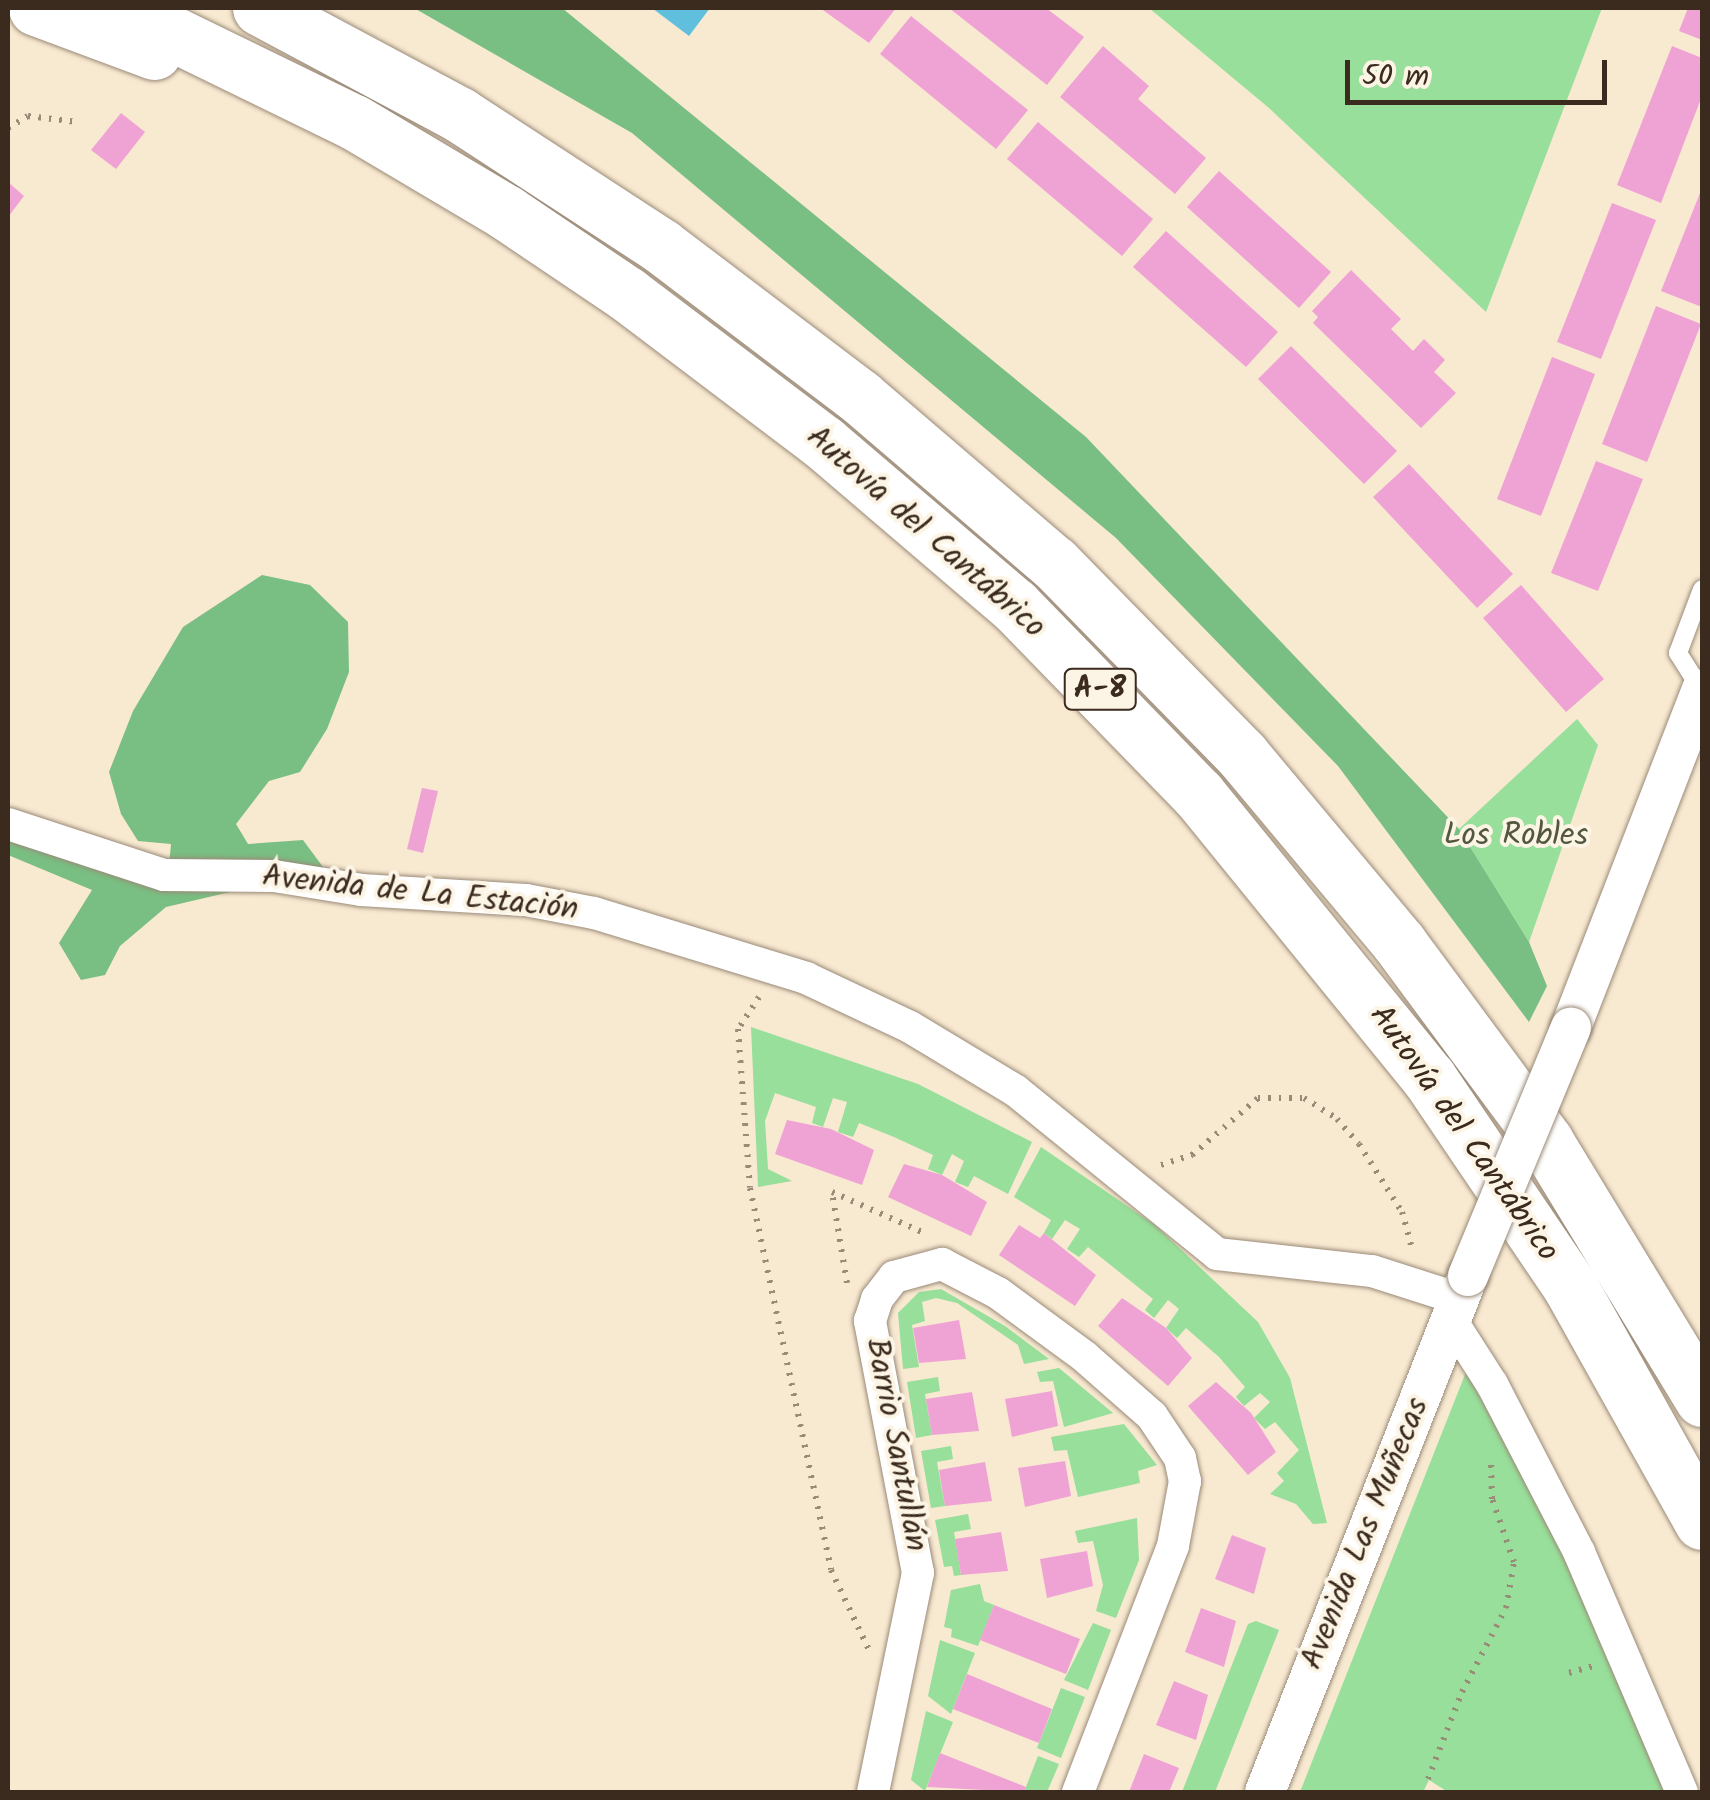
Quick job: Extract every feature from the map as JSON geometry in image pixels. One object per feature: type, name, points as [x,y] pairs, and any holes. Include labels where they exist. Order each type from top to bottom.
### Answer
[{"type":"highway","points":[[34,8],[133,28],[733,374]]},
{"type":"highway","name":"Autovía del Cantábrico","points":[[296,14],[539,164],[736,303],[1027,538],[1242,755],[1476,1043],[1620,1258],[1702,1399]]},
{"type":"highway","name":"Autovía del Cantábrico","points":[[133,28],[272,79],[508,213],[733,374],[922,523],[1014,606],[1108,696],[1273,880],[1498,1174],[1571,1288],[1702,1522]]},
{"type":"street","points":[[8,24],[34,8]]},
{"type":"street","name":"Avenida Las Muñecas","points":[[1264,1792],[1459,1298],[1571,1027],[1687,766],[1702,690]]},
{"type":"street","name":"Avenida de La Estación","points":[[8,824],[164,874],[274,876],[379,892],[526,900],[594,913],[806,978],[910,1027],[1001,1082],[1218,1254],[1372,1271],[1459,1298]]},
{"type":"street","name":"Barrio Santullán","points":[[872,1792],[918,1573],[870,1322],[877,1299],[894,1277],[942,1264],[998,1293],[1085,1357],[1152,1416],[1180,1458],[1184,1498],[1173,1546],[1078,1792]]},
{"type":"street","points":[[1459,1298],[1510,1418],[1579,1552],[1682,1792]]},
{"type":"lane","points":[[1702,588],[1678,653],[1702,690]]},
{"type":"path","points":[[8,128],[28,116],[78,122]]},
{"type":"path","points":[[806,978],[758,998],[738,1028],[750,1188],[832,1570],[874,1666]]},
{"type":"path","points":[[1091,1151],[1144,1165],[1177,1162],[1258,1098],[1304,1098],[1336,1119],[1382,1178],[1402,1212],[1417,1283]]},
{"type":"path","points":[[850,1299],[832,1192],[934,1238]]},
{"type":"path","points":[[1428,1780],[1462,1692],[1506,1608],[1514,1562],[1492,1499],[1491,1450],[1510,1418]]},
{"type":"green space","points":[[414,8],[562,8],[1086,437],[1459,829],[1529,942],[1547,986],[1529,1022],[1338,766],[1116,538],[632,133]]},
{"type":"green space","points":[[1149,8],[1602,8],[1486,312],[1269,108]]},
{"type":"green space","points":[[262,575],[310,585],[348,622],[349,672],[327,729],[300,772],[269,781],[236,824],[248,844],[303,840],[323,867],[315,897],[260,885],[166,907],[120,946],[105,975],[81,980],[59,943],[92,890],[8,855],[8,832],[167,887],[171,844],[138,841],[121,814],[109,772],[133,711],[183,627]]},
{"type":"green space","name":"Los Robles","points":[[1577,719],[1598,745],[1529,942],[1459,829]]},
{"type":"green space","points":[[751,1027],[918,1084],[1032,1142],[1008,1194],[974,1176],[968,1187],[955,1182],[964,1161],[952,1154],[942,1175],[928,1169],[933,1155],[894,1137],[859,1123],[853,1137],[838,1132],[847,1102],[833,1098],[823,1127],[812,1123],[816,1107],[775,1093],[765,1121],[768,1169],[792,1181],[758,1187]]},
{"type":"green space","points":[[1041,1147],[1155,1225],[1258,1322],[1290,1378],[1327,1523],[1313,1524],[1296,1504],[1270,1494],[1284,1481],[1277,1473],[1299,1450],[1275,1422],[1265,1429],[1254,1418],[1270,1402],[1260,1393],[1244,1406],[1236,1397],[1245,1387],[1219,1357],[1186,1328],[1177,1338],[1166,1328],[1179,1309],[1168,1300],[1154,1318],[1145,1310],[1153,1299],[1088,1247],[1079,1257],[1067,1249],[1080,1229],[1065,1220],[1052,1239],[1044,1233],[1051,1220],[1014,1197]]},
{"type":"green space","points":[[941,1289],[1005,1326],[1049,1359],[1024,1364],[1018,1345],[957,1303],[936,1298],[922,1302],[925,1321],[912,1325],[919,1367],[903,1369],[898,1313],[919,1292]]},
{"type":"green space","points":[[1059,1368],[1113,1413],[1064,1427],[1053,1381],[1040,1382],[1037,1372]]},
{"type":"green space","points":[[1466,1372],[1580,1574],[1671,1792],[1448,1792],[1429,1780],[1423,1792],[1300,1792]]},
{"type":"green space","points":[[938,1377],[940,1391],[925,1394],[932,1435],[916,1438],[907,1382]]},
{"type":"green space","points":[[1124,1424],[1157,1465],[1138,1471],[1140,1483],[1078,1497],[1067,1450],[1054,1451],[1051,1437]]},
{"type":"green space","points":[[951,1446],[953,1459],[937,1462],[945,1506],[931,1508],[921,1451]]},
{"type":"green space","points":[[968,1514],[971,1529],[954,1532],[961,1575],[954,1576],[952,1566],[944,1567],[935,1520]]},
{"type":"green space","points":[[1137,1518],[1139,1560],[1116,1618],[1096,1611],[1103,1585],[1093,1541],[1078,1543],[1075,1531]]},
{"type":"green space","points":[[980,1584],[984,1601],[994,1605],[978,1646],[951,1637],[952,1629],[944,1627],[951,1590]]},
{"type":"green space","points":[[1256,1621],[1279,1630],[1215,1792],[1182,1792],[1248,1624]]},
{"type":"green space","points":[[1093,1623],[1111,1630],[1088,1690],[1064,1680]]},
{"type":"green space","points":[[940,1640],[975,1653],[951,1714],[928,1696]]},
{"type":"green space","points":[[1061,1688],[1085,1697],[1061,1758],[1037,1748]]},
{"type":"green space","points":[[926,1711],[953,1722],[925,1791],[911,1780]]},
{"type":"green space","points":[[1038,1756],[1059,1764],[1047,1792],[1024,1792]]},
{"type":"water","points":[[652,8],[710,8],[689,36]]},
{"type":"building","points":[[820,8],[896,8],[869,43]]},
{"type":"building","points":[[949,8],[1046,8],[1084,37],[1047,85]]},
{"type":"building","points":[[1688,8],[1702,8],[1702,40],[1679,31]]},
{"type":"building","points":[[911,16],[1028,110],[996,149],[880,54]]},
{"type":"building","points":[[1103,46],[1149,86],[1138,99],[1206,158],[1175,194],[1060,97]]},
{"type":"building","points":[[1672,46],[1702,58],[1702,96],[1661,203],[1617,185]]},
{"type":"building","points":[[121,113],[145,132],[116,169],[91,150]]},
{"type":"building","points":[[1038,122],[1153,219],[1122,256],[1007,159]]},
{"type":"building","points":[[1219,171],[1331,272],[1299,308],[1187,207]]},
{"type":"building","points":[[8,182],[24,196],[8,217]]},
{"type":"building","points":[[1702,188],[1702,307],[1661,291]]},
{"type":"building","points":[[1612,203],[1656,220],[1601,359],[1557,342]]},
{"type":"building","points":[[1166,231],[1278,332],[1246,367],[1133,267]]},
{"type":"building","points":[[1351,270],[1401,319],[1391,329],[1413,351],[1424,339],[1445,360],[1434,372],[1456,393],[1421,428],[1313,323],[1318,317],[1312,311]]},
{"type":"building","points":[[1656,306],[1701,324],[1647,462],[1602,444]]},
{"type":"building","points":[[1291,346],[1397,451],[1364,484],[1258,379]]},
{"type":"building","points":[[1552,357],[1595,374],[1541,516],[1497,499]]},
{"type":"building","points":[[1596,461],[1643,479],[1598,591],[1551,573]]},
{"type":"building","points":[[1409,464],[1513,574],[1477,608],[1373,497]]},
{"type":"building","points":[[1521,585],[1604,679],[1566,712],[1483,618]]},
{"type":"building","points":[[422,788],[438,791],[423,853],[407,849]]},
{"type":"building","points":[[787,1120],[831,1129],[874,1150],[862,1185],[775,1154]]},
{"type":"building","points":[[904,1164],[942,1175],[987,1202],[971,1236],[888,1197]]},
{"type":"building","points":[[1019,1225],[1040,1238],[1044,1233],[1096,1275],[1075,1306],[999,1255]]},
{"type":"building","points":[[1122,1298],[1166,1328],[1192,1358],[1168,1386],[1098,1326]]},
{"type":"building","points":[[959,1320],[966,1359],[919,1363],[913,1328]]},
{"type":"building","points":[[1216,1382],[1251,1413],[1276,1452],[1248,1475],[1188,1406]]},
{"type":"building","points":[[1052,1391],[1058,1426],[1012,1437],[1005,1399]]},
{"type":"building","points":[[972,1392],[979,1431],[932,1435],[926,1399]]},
{"type":"building","points":[[1065,1461],[1071,1496],[1025,1507],[1018,1468]]},
{"type":"building","points":[[985,1462],[992,1501],[945,1506],[939,1470]]},
{"type":"building","points":[[1001,1532],[1008,1571],[961,1575],[955,1539]]},
{"type":"building","points":[[1232,1535],[1266,1548],[1254,1594],[1215,1579]]},
{"type":"building","points":[[1087,1551],[1093,1586],[1047,1598],[1040,1559]]},
{"type":"building","points":[[994,1605],[1080,1639],[1066,1674],[980,1640]]},
{"type":"building","points":[[1201,1608],[1236,1621],[1224,1667],[1185,1652]]},
{"type":"building","points":[[967,1674],[1052,1709],[1039,1743],[953,1709]]},
{"type":"building","points":[[1174,1681],[1208,1695],[1196,1740],[1156,1725]]},
{"type":"building","points":[[940,1753],[1026,1787],[1024,1792],[927,1787]]},
{"type":"building","points":[[1144,1754],[1179,1768],[1169,1792],[1129,1792]]}]
